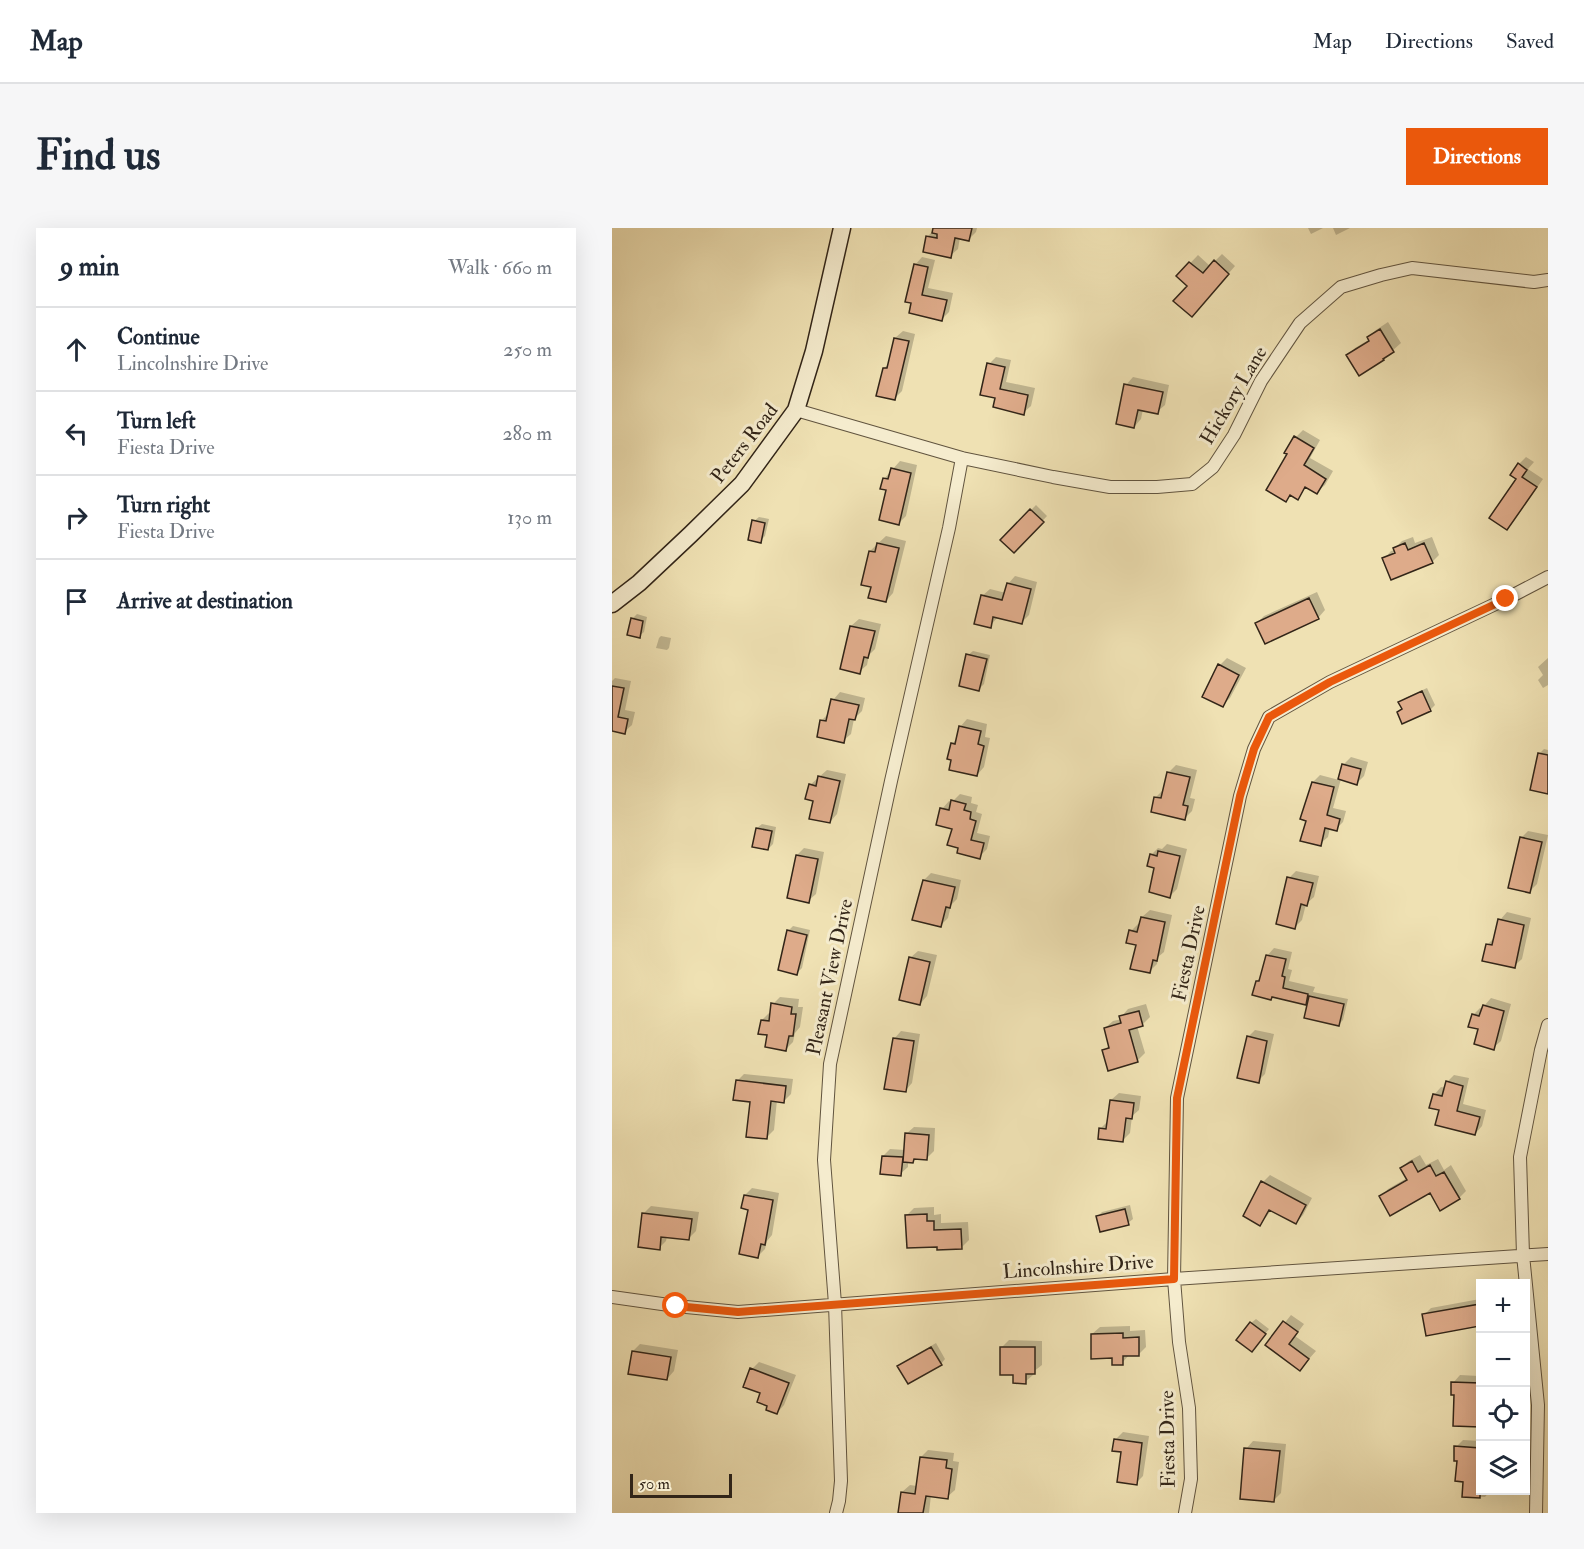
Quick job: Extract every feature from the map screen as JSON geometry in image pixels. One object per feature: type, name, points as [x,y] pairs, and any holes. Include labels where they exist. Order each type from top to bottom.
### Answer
[{"type":"street","name":"Peters Road","points":[[612,604],[692,534],[742,483],[796,410],[814,351],[842,228]]},
{"type":"street","name":"Hickory Lane","points":[[796,410],[962,458],[1110,487],[1192,484],[1213,467],[1234,435],[1261,381],[1300,323],[1341,287],[1412,268],[1534,282],[1548,280]]},
{"type":"street","name":"Pleasant View Drive","points":[[836,1513],[841,1480],[835,1304],[824,1160],[830,1064],[949,528],[962,458]]},
{"type":"street","name":"Fiesta Drive","points":[[1185,1513],[1191,1479],[1189,1408],[1179,1342],[1174,1279],[1177,1098],[1240,796],[1254,749],[1269,717],[1330,682],[1548,577]]},
{"type":"street","points":[[1536,1513],[1538,1405],[1523,1255],[1520,1157],[1548,1025]]},
{"type":"street","name":"Lincolnshire Drive","points":[[612,1297],[738,1312],[1548,1254]]},
{"type":"building","points":[[933,228],[972,228],[969,241],[955,238],[951,258],[923,252],[926,236],[937,238],[937,234],[932,233]]},
{"type":"building","points":[[1214,260],[1229,274],[1192,317],[1173,301],[1187,286],[1176,276],[1189,262],[1203,273]]},
{"type":"building","points":[[914,264],[928,267],[922,295],[947,300],[942,321],[909,313],[911,303],[905,302]]},
{"type":"building","points":[[1380,329],[1394,352],[1359,376],[1346,355],[1369,341],[1367,337]]},
{"type":"building","points":[[894,338],[909,341],[895,400],[876,396],[883,368],[887,368]]},
{"type":"building","points":[[987,363],[1005,367],[1000,389],[1028,395],[1024,415],[993,407],[995,398],[980,395]]},
{"type":"building","points":[[1124,384],[1163,392],[1158,414],[1138,410],[1134,428],[1116,424]]},
{"type":"building","points":[[1294,436],[1314,448],[1304,465],[1326,479],[1317,494],[1305,487],[1298,500],[1290,495],[1286,502],[1266,490],[1287,454],[1284,453]]},
{"type":"building","points":[[1518,463],[1527,470],[1522,477],[1537,487],[1507,530],[1489,518],[1516,479],[1510,475]]},
{"type":"building","points":[[891,468],[911,473],[899,525],[879,520],[886,490],[880,489],[883,478],[888,479]]},
{"type":"building","points":[[1030,509],[1044,522],[1014,553],[1000,540]]},
{"type":"building","points":[[752,520],[765,523],[761,543],[748,540]]},
{"type":"building","points":[[877,543],[899,548],[886,602],[868,598],[871,587],[861,585],[869,551],[875,552]]},
{"type":"building","points":[[1405,543],[1408,550],[1424,543],[1433,563],[1391,580],[1382,558],[1395,553],[1393,548]]},
{"type":"building","points":[[1007,583],[1031,589],[1022,624],[993,617],[991,628],[974,624],[981,595],[1002,600]]},
{"type":"building","points":[[1309,598],[1319,619],[1265,644],[1255,623]]},
{"type":"building","points":[[631,618],[643,621],[640,638],[627,635]]},
{"type":"building","points":[[850,626],[875,631],[868,658],[864,657],[860,674],[840,669]]},
{"type":"building","points":[[966,654],[987,659],[979,691],[959,686]]},
{"type":"building","points":[[1218,664],[1239,675],[1223,707],[1202,697]]},
{"type":"building","points":[[612,686],[624,688],[618,717],[628,719],[625,734],[612,731]]},
{"type":"building","points":[[1422,691],[1431,711],[1402,724],[1397,712],[1402,709],[1398,702]]},
{"type":"building","points":[[831,699],[859,705],[855,720],[849,719],[844,743],[817,737],[820,720],[826,721]]},
{"type":"building","points":[[959,726],[981,731],[978,744],[984,746],[977,776],[949,770],[951,760],[947,759],[951,743],[955,744]]},
{"type":"building","points":[[1538,753],[1548,755],[1548,794],[1530,790]]},
{"type":"building","points":[[1342,764],[1361,769],[1357,785],[1338,779]]},
{"type":"building","points":[[1167,772],[1190,777],[1183,805],[1188,806],[1185,820],[1151,812],[1154,797],[1161,798]]},
{"type":"building","points":[[818,776],[840,781],[830,823],[809,819],[813,801],[805,799],[809,784],[816,786]]},
{"type":"building","points":[[1312,782],[1334,787],[1327,815],[1340,819],[1337,831],[1325,828],[1321,846],[1300,841],[1306,821],[1300,819]]},
{"type":"building","points":[[951,800],[966,804],[964,810],[971,812],[970,819],[976,821],[971,840],[984,843],[980,859],[957,853],[958,848],[947,845],[952,829],[936,825],[940,808],[949,810]]},
{"type":"building","points":[[756,828],[772,831],[768,850],[752,847]]},
{"type":"building","points":[[1520,837],[1542,842],[1530,893],[1508,888]]},
{"type":"building","points":[[1158,851],[1180,856],[1170,898],[1149,892],[1154,868],[1147,866],[1150,854],[1157,856]]},
{"type":"building","points":[[796,855],[818,859],[809,903],[787,898]]},
{"type":"building","points":[[1287,877],[1313,883],[1307,906],[1301,904],[1295,929],[1276,924]]},
{"type":"building","points":[[923,880],[955,887],[950,908],[946,907],[941,927],[912,920]]},
{"type":"building","points":[[1141,917],[1165,922],[1157,961],[1153,960],[1150,973],[1130,969],[1136,945],[1126,943],[1129,930],[1137,932]]},
{"type":"building","points":[[1498,919],[1524,925],[1515,968],[1482,961],[1486,944],[1492,945]]},
{"type":"building","points":[[787,930],[807,935],[797,975],[778,970]]},
{"type":"building","points":[[1266,955],[1286,959],[1282,976],[1285,977],[1283,988],[1308,994],[1306,1005],[1252,995],[1256,981],[1259,981]]},
{"type":"building","points":[[909,957],[930,962],[920,1005],[899,1000]]},
{"type":"building","points":[[1309,996],[1344,1004],[1339,1026],[1304,1018]]},
{"type":"building","points":[[771,1003],[792,1007],[791,1014],[796,1014],[793,1036],[789,1036],[786,1051],[765,1047],[767,1035],[758,1034],[761,1020],[769,1021]]},
{"type":"building","points":[[1483,1005],[1504,1011],[1494,1050],[1474,1044],[1478,1029],[1468,1027],[1472,1014],[1479,1016]]},
{"type":"building","points":[[1139,1011],[1143,1026],[1129,1030],[1138,1062],[1108,1071],[1102,1050],[1109,1048],[1104,1028],[1121,1023],[1119,1016]]},
{"type":"building","points":[[1247,1036],[1267,1041],[1259,1083],[1237,1078]]},
{"type":"building","points":[[893,1038],[914,1041],[906,1092],[884,1089]]},
{"type":"building","points":[[736,1080],[786,1086],[784,1103],[771,1101],[767,1139],[746,1137],[750,1102],[733,1100]]},
{"type":"building","points":[[1446,1081],[1463,1086],[1457,1111],[1480,1117],[1475,1135],[1435,1125],[1439,1110],[1429,1108],[1433,1094],[1442,1096]]},
{"type":"building","points":[[1110,1100],[1134,1103],[1132,1119],[1126,1118],[1123,1142],[1098,1139],[1099,1128],[1106,1129]]},
{"type":"building","points":[[905,1133],[929,1135],[927,1160],[914,1159],[913,1163],[903,1162]]},
{"type":"building","points":[[882,1156],[903,1157],[901,1176],[880,1174]]},
{"type":"building","points":[[1412,1161],[1418,1172],[1430,1165],[1436,1176],[1444,1172],[1460,1199],[1440,1211],[1430,1193],[1390,1216],[1379,1196],[1407,1180],[1400,1168]]},
{"type":"building","points":[[1261,1181],[1306,1205],[1296,1224],[1269,1210],[1260,1226],[1243,1216]]},
{"type":"building","points":[[744,1195],[773,1200],[765,1245],[761,1244],[758,1258],[739,1254],[748,1210],[741,1208]]},
{"type":"building","points":[[1125,1209],[1129,1225],[1100,1232],[1096,1216]]},
{"type":"building","points":[[642,1213],[692,1219],[689,1240],[661,1237],[660,1250],[638,1247]]},
{"type":"building","points":[[927,1214],[927,1221],[934,1221],[934,1230],[961,1229],[962,1249],[907,1248],[905,1215]]},
{"type":"building","points":[[1476,1305],[1476,1327],[1426,1336],[1422,1314]]},
{"type":"building","points":[[1283,1321],[1298,1332],[1289,1344],[1309,1359],[1300,1371],[1265,1345]]},
{"type":"building","points":[[1250,1322],[1266,1334],[1252,1352],[1236,1340]]},
{"type":"building","points":[[1123,1333],[1123,1338],[1139,1337],[1139,1356],[1123,1356],[1123,1365],[1112,1365],[1112,1358],[1091,1359],[1091,1334]]},
{"type":"building","points":[[931,1347],[942,1365],[908,1384],[897,1366]]},
{"type":"building","points":[[1000,1347],[1035,1347],[1035,1374],[1026,1374],[1026,1384],[1013,1383],[1013,1375],[1000,1375]]},
{"type":"building","points":[[632,1351],[671,1357],[667,1380],[628,1374]]},
{"type":"building","points":[[750,1368],[789,1383],[777,1414],[766,1410],[767,1406],[757,1402],[760,1393],[743,1387]]},
{"type":"building","points":[[1451,1382],[1476,1383],[1476,1427],[1453,1426],[1454,1395],[1451,1395]]},
{"type":"building","points":[[1114,1439],[1142,1443],[1137,1485],[1117,1482],[1121,1452],[1112,1451]]},
{"type":"building","points":[[1454,1446],[1476,1448],[1476,1495],[1480,1495],[1480,1498],[1462,1497],[1463,1482],[1455,1481],[1457,1461],[1454,1461]]},
{"type":"building","points":[[1244,1448],[1280,1451],[1274,1502],[1240,1499]]},
{"type":"building","points":[[920,1457],[947,1460],[946,1468],[952,1469],[948,1499],[926,1496],[923,1513],[898,1513],[901,1492],[915,1494]]},
{"type":"route","points":[[676,1306],[738,1312],[1174,1279],[1177,1098],[1240,796],[1254,749],[1269,717],[1330,682],[1506,599]]}]
